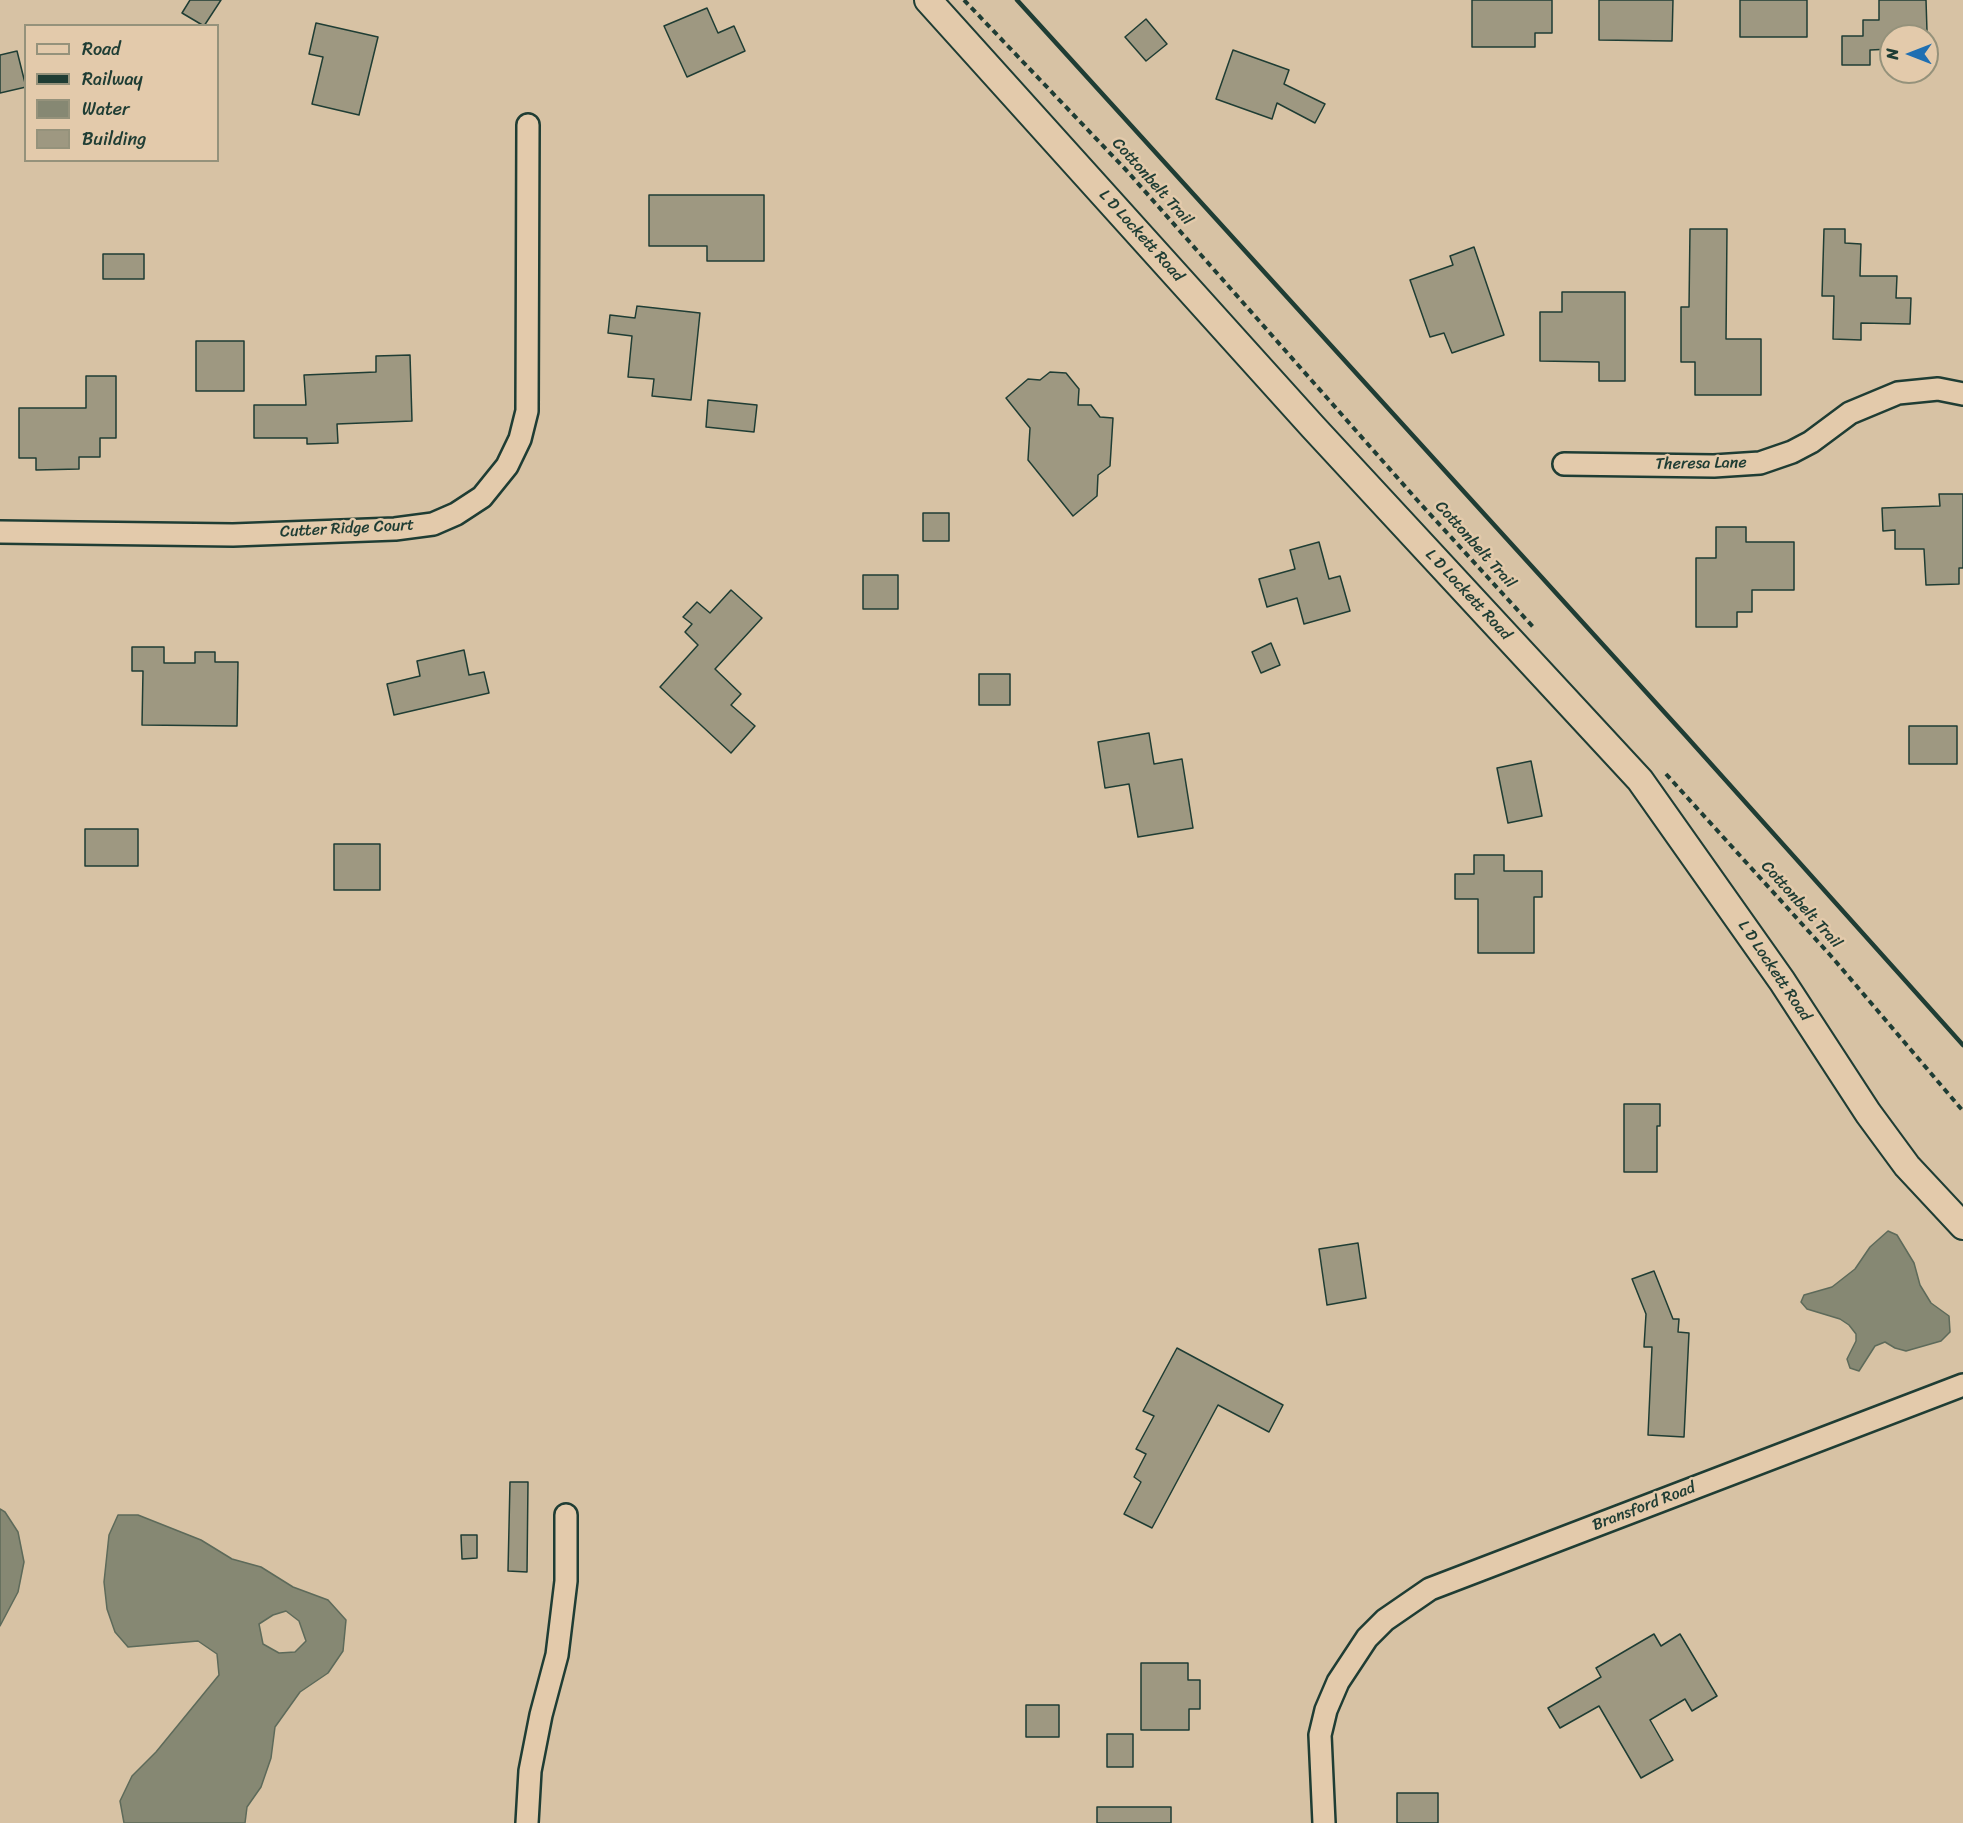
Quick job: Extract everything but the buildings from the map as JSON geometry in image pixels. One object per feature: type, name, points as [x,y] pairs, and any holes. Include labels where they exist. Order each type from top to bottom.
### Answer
[{"type":"main road","name":"L D Lockett Road","points":[[928,0],[1313,427],[1640,780],[1782,981],[1868,1113],[1908,1166],[1963,1226]]},
{"type":"street","name":"Cutter Ridge Court","points":[[0,532],[233,535],[395,529],[433,524],[456,514],[482,497],[507,466],[520,439],[527,411],[528,124]]},
{"type":"street","name":"Theresa Lane","points":[[1564,464],[1714,466],[1760,463],[1791,452],[1810,442],[1850,413],[1898,393],[1938,389],[1963,394]]},
{"type":"street","name":"Bransford Road","points":[[1324,1823],[1320,1736],[1326,1710],[1338,1682],[1367,1638],[1385,1620],[1430,1589],[1963,1385]]},
{"type":"street","points":[[527,1823],[530,1771],[541,1715],[557,1654],[561,1623],[566,1581],[566,1515]]},
{"type":"path","name":"Cottonbelt Trail","points":[[964,0],[1127,171],[1418,501],[1534,628]]},
{"type":"path","name":"Cottonbelt Trail","points":[[1659,766],[1831,956],[1963,1111]]},
{"type":"water","points":[[1888,1231],[1897,1235],[1914,1263],[1920,1285],[1931,1303],[1949,1316],[1950,1332],[1941,1341],[1906,1351],[1885,1342],[1875,1346],[1859,1371],[1850,1368],[1847,1359],[1856,1341],[1856,1334],[1849,1325],[1840,1319],[1807,1309],[1801,1302],[1804,1295],[1832,1287],[1855,1269],[1870,1247]]},
{"type":"water","points":[[0,1509],[5,1512],[18,1532],[24,1562],[18,1592],[0,1626]]},
{"type":"water","points":[[118,1515],[138,1515],[201,1540],[232,1559],[261,1567],[293,1587],[328,1600],[346,1620],[343,1651],[328,1673],[300,1692],[275,1727],[271,1758],[261,1787],[247,1807],[245,1823],[124,1823],[120,1801],[132,1776],[156,1752],[219,1675],[217,1654],[198,1641],[128,1647],[115,1632],[107,1609],[104,1582],[109,1535]],"holes":[[[286,1611],[299,1621],[306,1641],[295,1652],[279,1653],[263,1644],[259,1624],[273,1615]]]},
{"type":"railway","points":[[1017,0],[1686,736],[1963,1045]]}]
